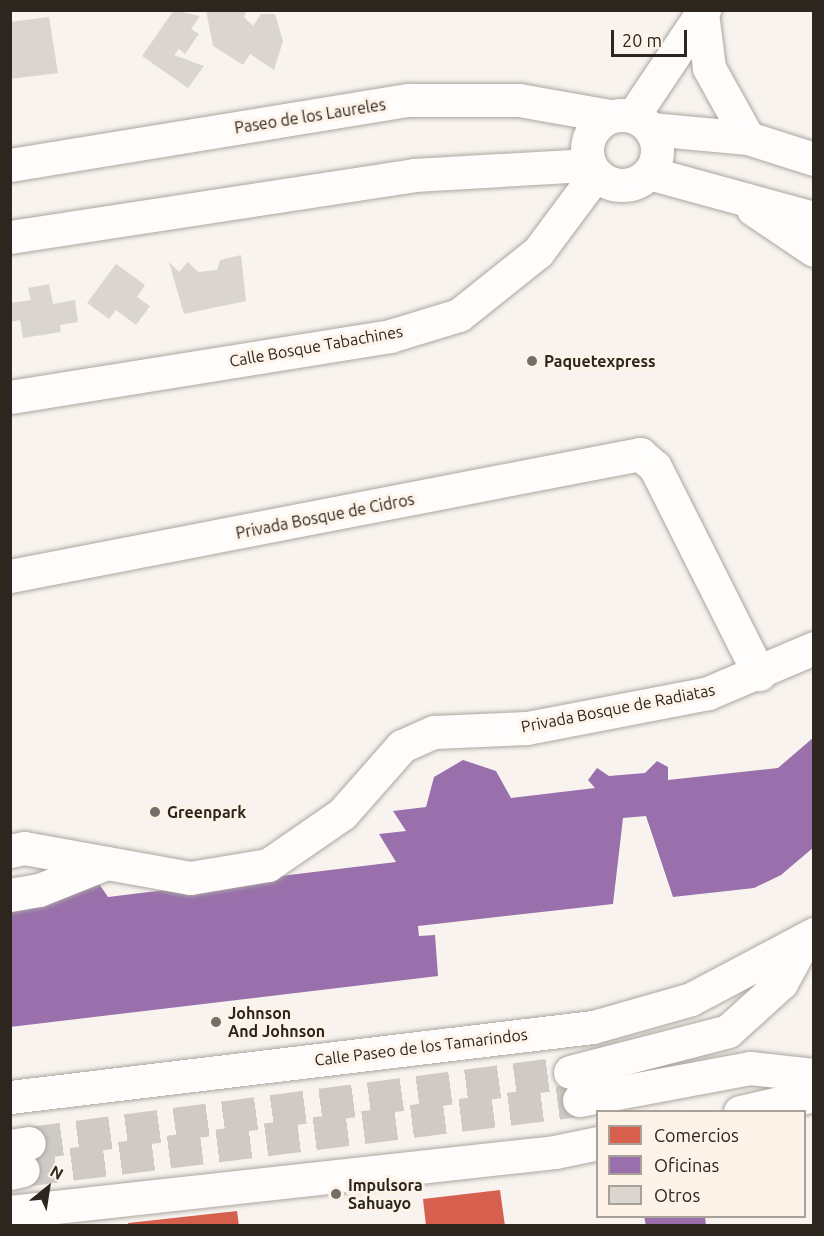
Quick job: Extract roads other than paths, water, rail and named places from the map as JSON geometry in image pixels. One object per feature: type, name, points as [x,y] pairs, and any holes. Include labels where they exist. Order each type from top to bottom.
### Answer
[{"type":"street","points":[[593,170],[592,131],[631,120],[703,12]]},
{"type":"street","points":[[703,12],[712,76],[748,138]]},
{"type":"street","name":"Paseo de los Laureles","points":[[10,165],[409,100],[519,100],[748,138],[813,159]]},
{"type":"street","points":[[631,120],[658,146],[649,173]]},
{"type":"street","points":[[10,237],[414,175],[593,170],[623,185],[649,173],[726,191],[813,218]]},
{"type":"street","name":"Calle Bosque Tabachines","points":[[10,397],[390,336],[459,315],[538,252],[593,170]]},
{"type":"street","points":[[726,191],[813,250]]},
{"type":"street","name":"Privada Bosque de Cidros","points":[[10,576],[640,454],[656,467],[759,674]]},
{"type":"street","name":"Privada Bosque de Radiatas","points":[[10,851],[24,848],[190,878],[268,865],[342,814],[402,746],[434,732],[527,728],[708,693],[759,674],[813,648]]},
{"type":"street","points":[[10,895],[39,890],[107,863]]},
{"type":"street","points":[[809,937],[781,983],[728,1031],[575,1086],[750,1068],[813,1075]]},
{"type":"street","name":"Calle Paseo de los Tamarindos","points":[[10,1097],[593,1027],[691,999],[809,937]]},
{"type":"street","points":[[749,1110],[813,1095]]},
{"type":"street","points":[[10,1212],[555,1152],[596,1143]]},
{"type":"tunnel","points":[[29,1143],[570,1072]]},
{"type":"tunnel","points":[[23,1170],[579,1100]]},
{"type":"place","name":"Paquetexpress","points":[[532,361]]},
{"type":"place","name":"Greenpark","points":[[155,812]]},
{"type":"place","name":"Johnson And Johnson","points":[[216,1022]]},
{"type":"place","name":"Impulsora Sahuayo","points":[[336,1194]]}]
